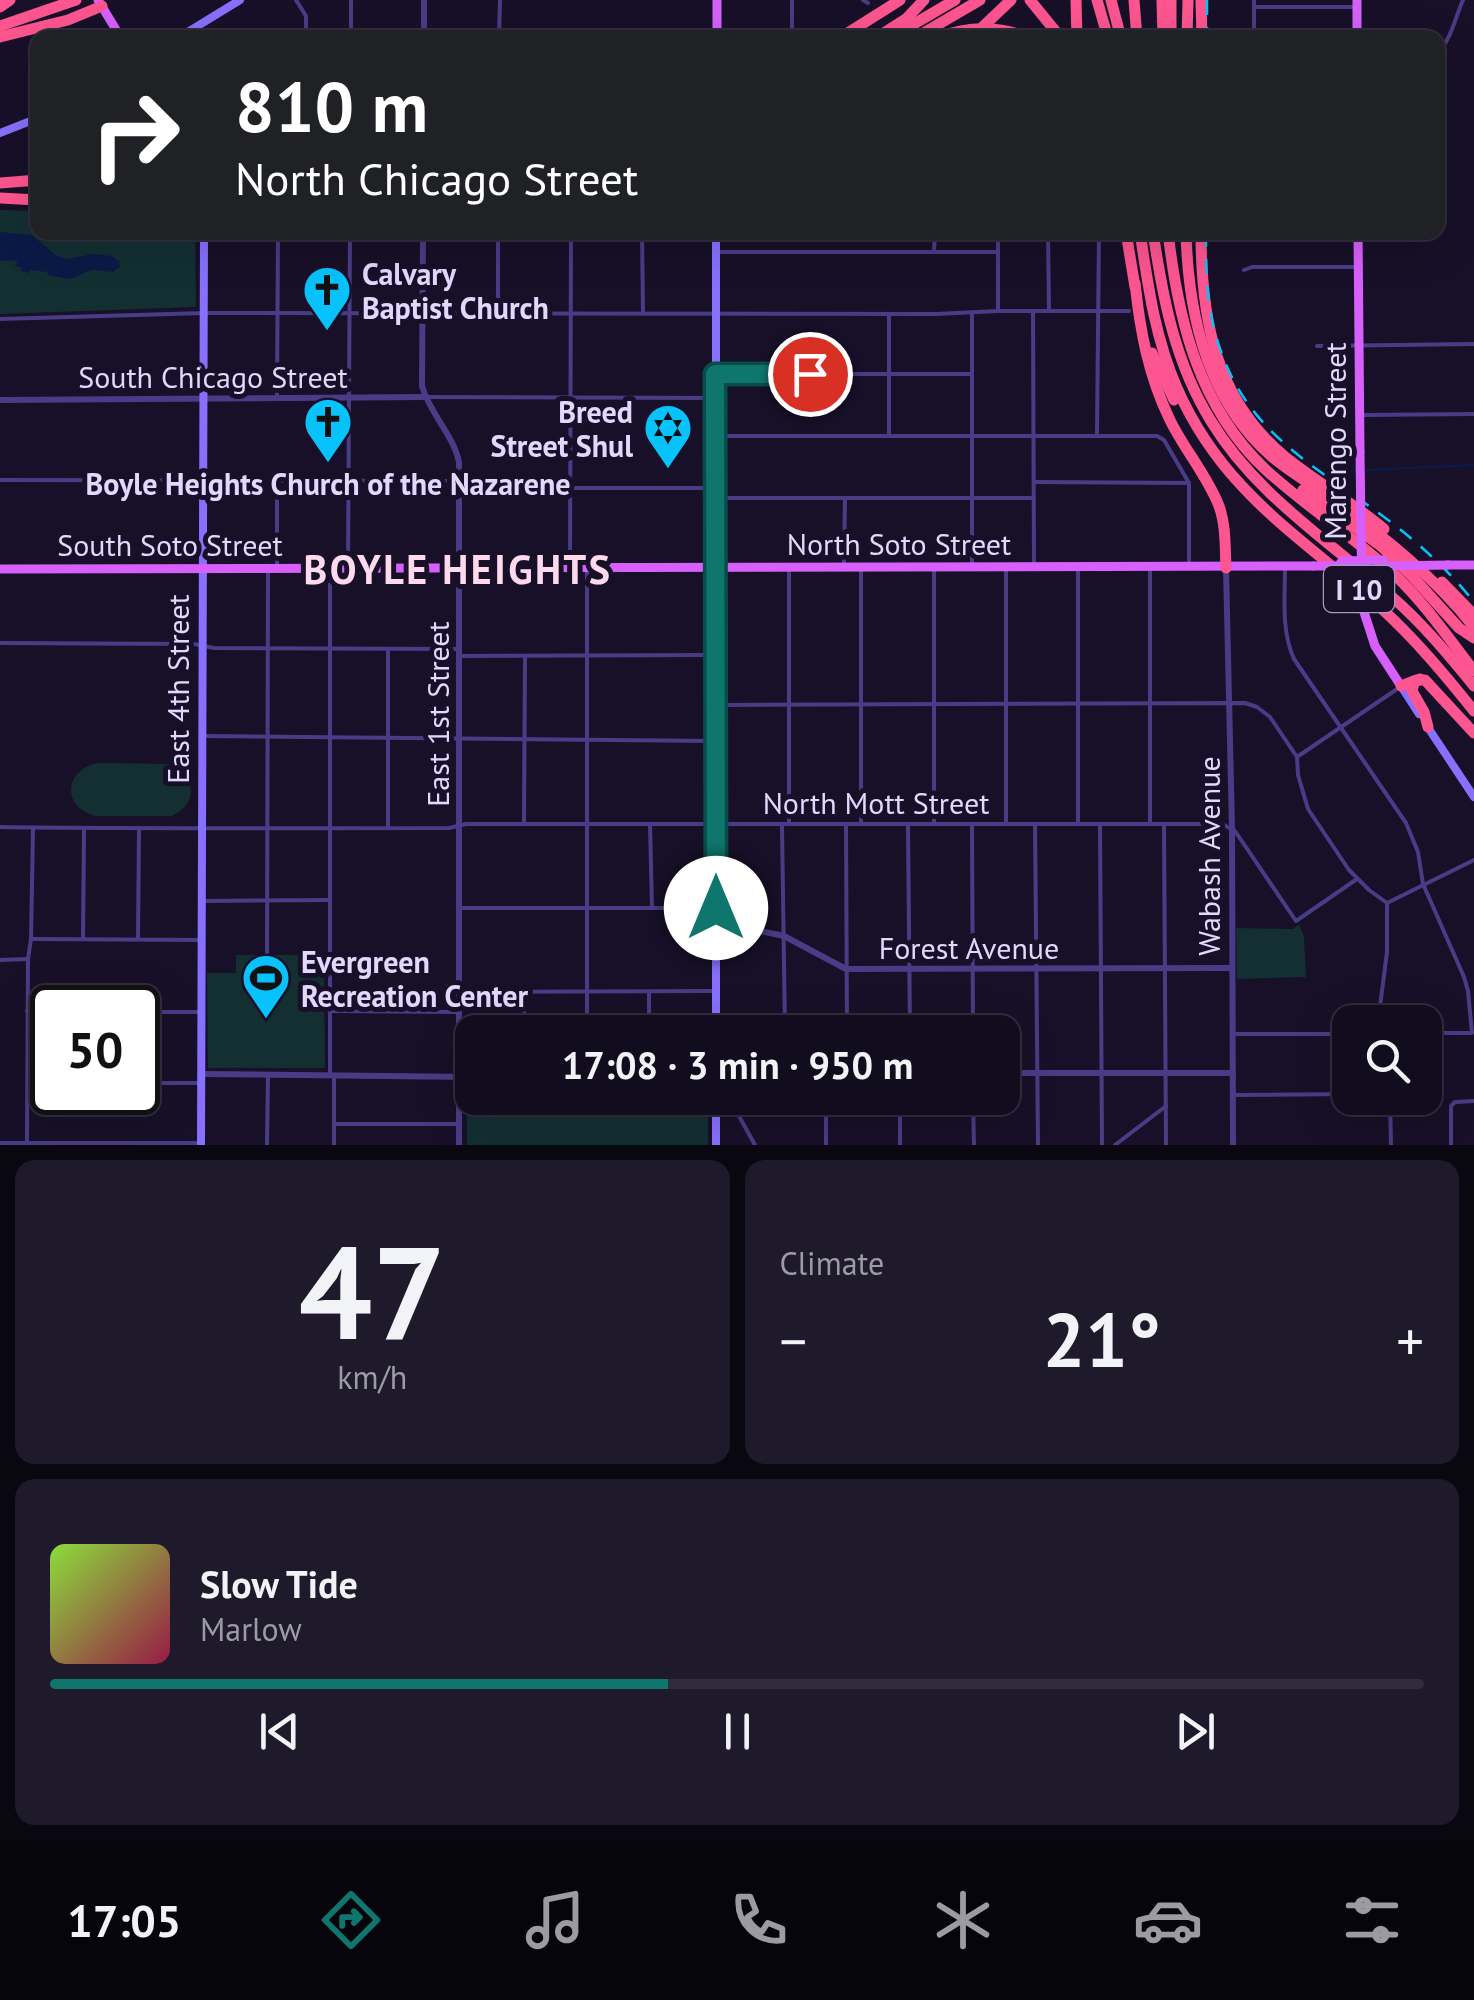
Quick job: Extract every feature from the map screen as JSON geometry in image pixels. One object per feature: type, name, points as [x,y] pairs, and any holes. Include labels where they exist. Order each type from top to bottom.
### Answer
[{"type":"highway","points":[[0,8],[10,0]]},
{"type":"highway","points":[[0,22],[50,0]]},
{"type":"highway","points":[[0,22],[76,0]]},
{"type":"highway","points":[[853,30],[900,0]]},
{"type":"highway","points":[[885,30],[906,19],[924,0]]},
{"type":"highway","points":[[904,30],[956,0]]},
{"type":"highway","points":[[929,30],[980,0]]},
{"type":"highway","points":[[979,30],[1011,0]]},
{"type":"highway","points":[[1030,0],[1054,30]]},
{"type":"highway","points":[[1076,0],[1077,30]]},
{"type":"highway","points":[[1097,0],[1106,30]]},
{"type":"highway","points":[[1111,0],[1119,30]]},
{"type":"highway","points":[[1134,0],[1136,30]]},
{"type":"highway","points":[[1187,30],[1188,0]]},
{"type":"highway","points":[[1201,0],[1202,30]]},
{"type":"highway","points":[[0,37],[68,20],[100,2]]},
{"type":"highway","points":[[1164,30],[1168,2]]},
{"type":"highway","points":[[1168,2],[1170,30]]},
{"type":"highway","points":[[870,30],[867,26],[875,16]]},
{"type":"highway","points":[[966,30],[1003,30]]},
{"type":"highway","points":[[0,184],[30,182]]},
{"type":"highway","points":[[0,198],[30,201]]},
{"type":"highway","name":"I 10","points":[[1127,240],[1150,346],[1172,395],[1200,440],[1269,515],[1396,622],[1474,711]]},
{"type":"highway","points":[[1141,240],[1151,306],[1166,360],[1188,412],[1233,479]]},
{"type":"highway","points":[[1154,240],[1176,347],[1195,393],[1225,443],[1272,495],[1414,617],[1474,686]]},
{"type":"highway","name":"I 10","points":[[1169,240],[1179,307],[1191,349],[1216,404],[1236,436],[1254,458],[1396,577],[1432,616],[1474,672]]},
{"type":"highway","points":[[1186,240],[1195,315],[1211,369],[1235,415],[1270,456],[1426,574],[1474,627]]},
{"type":"highway","points":[[1200,240],[1203,290],[1216,356],[1241,410],[1282,454],[1372,519],[1474,614]]},
{"type":"highway","points":[[1134,283],[1141,334],[1153,379],[1179,438],[1218,504],[1226,568]]},
{"type":"highway","points":[[1254,458],[1381,546],[1459,628],[1474,638]]},
{"type":"highway","points":[[1401,686],[1422,679]]},
{"type":"highway","points":[[1422,679],[1414,683],[1412,692],[1428,727]]},
{"type":"highway","points":[[1422,679],[1474,733]]},
{"type":"main road","points":[[191,30],[240,0]]},
{"type":"main road","points":[[717,0],[717,30]]},
{"type":"main road","points":[[100,2],[116,30]]},
{"type":"main road","points":[[1357,4],[1357,30]]},
{"type":"main road","points":[[0,132],[30,121]]},
{"type":"main road","name":"East 4th Street","points":[[201,1144],[204,240]]},
{"type":"main road","points":[[716,240],[716,1015]]},
{"type":"main road","name":"Marengo Street","points":[[1358,240],[1362,606],[1376,647],[1474,797]]},
{"type":"main road","name":"North Soto Street","points":[[459,567],[1226,568],[1338,566],[1342,561],[1360,565],[1383,560],[1386,566],[1471,565]]},
{"type":"main road","name":"South Soto Street","points":[[0,569],[459,567]]},
{"type":"main road","points":[[716,1145],[717,1115]]},
{"type":"street","points":[[296,0],[306,16],[306,30]]},
{"type":"street","points":[[351,0],[351,30]]},
{"type":"street","points":[[424,0],[424,30]]},
{"type":"street","points":[[499,30],[500,0]]},
{"type":"street","points":[[792,0],[792,30]]},
{"type":"street","points":[[1254,0],[1254,30]]},
{"type":"street","points":[[1445,44],[1463,0]]},
{"type":"street","points":[[1254,8],[1357,4]]},
{"type":"street","points":[[277,397],[278,240]]},
{"type":"street","points":[[348,568],[350,240]]},
{"type":"street","name":"East 1st Street","points":[[423,240],[422,375],[426,397],[456,448],[459,462],[460,1012]]},
{"type":"street","points":[[498,240],[498,313]]},
{"type":"street","points":[[570,568],[571,240]]},
{"type":"street","points":[[642,240],[643,314]]},
{"type":"street","points":[[934,252],[935,240]]},
{"type":"street","points":[[998,240],[998,311]]},
{"type":"street","points":[[1048,240],[1048,311]]},
{"type":"street","points":[[1097,435],[1099,240]]},
{"type":"street","points":[[716,252],[998,252]]},
{"type":"street","points":[[1244,270],[1358,267]]},
{"type":"street","points":[[1033,311],[1034,568]]},
{"type":"street","points":[[0,318],[204,313],[1129,311]]},
{"type":"street","points":[[972,313],[972,568]]},
{"type":"street","points":[[889,436],[890,314]]},
{"type":"street","points":[[1317,346],[1474,344]]},
{"type":"street","points":[[715,374],[971,374]]},
{"type":"street","points":[[426,397],[715,398]]},
{"type":"street","name":"South Chicago Street","points":[[0,400],[426,397]]},
{"type":"street","points":[[1359,415],[1474,414]]},
{"type":"street","points":[[715,436],[1161,437],[1189,483],[1189,568]]},
{"type":"street","points":[[0,480],[348,480],[452,482],[467,488],[708,488],[722,498],[1032,498]]},
{"type":"street","points":[[267,970],[269,648],[277,481]]},
{"type":"street","points":[[1034,482],[1189,483]]},
{"type":"street","points":[[844,498],[844,569]]},
{"type":"street","points":[[1150,567],[1150,824]]},
{"type":"street","points":[[1285,567],[1287,644],[1406,823],[1418,852],[1423,884],[1464,976],[1473,1032],[1442,1033]]},
{"type":"street","points":[[330,568],[328,1069],[332,1075],[334,1145]]},
{"type":"street","points":[[586,568],[587,1015]]},
{"type":"street","points":[[785,1015],[790,568]]},
{"type":"street","points":[[1006,568],[1006,824]]},
{"type":"street","points":[[1078,568],[1078,824]]},
{"type":"street","name":"Wabash Avenue","points":[[1226,568],[1234,1145]]},
{"type":"street","points":[[861,569],[861,824]]},
{"type":"street","points":[[934,569],[934,824]]},
{"type":"street","points":[[0,643],[388,649],[525,656],[715,655]]},
{"type":"street","points":[[388,649],[388,828]]},
{"type":"street","points":[[524,824],[525,656]]},
{"type":"street","points":[[1297,757],[1401,686]]},
{"type":"street","points":[[715,705],[1251,704],[1270,717],[1297,757],[1308,810],[1358,879],[1386,903],[1387,952],[1380,1005]]},
{"type":"street","points":[[202,736],[715,740]]},
{"type":"street","points":[[650,824],[652,908]]},
{"type":"street","points":[[846,824],[847,1015]]},
{"type":"street","points":[[1035,824],[1038,1145]]},
{"type":"street","points":[[1100,824],[1102,1145]]},
{"type":"street","points":[[1164,824],[1166,1145]]},
{"type":"street","name":"North Mott Street","points":[[0,827],[1222,824],[1232,828]]},
{"type":"street","points":[[908,825],[910,1015]]},
{"type":"street","points":[[972,825],[973,1015]]},
{"type":"street","points":[[27,1144],[33,828]]},
{"type":"street","points":[[83,940],[84,828]]},
{"type":"street","points":[[1232,828],[1296,921],[1358,879]]},
{"type":"street","points":[[138,829],[138,939]]},
{"type":"street","points":[[1386,903],[1474,860]]},
{"type":"street","points":[[202,901],[329,900]]},
{"type":"street","points":[[460,908],[716,908]]},
{"type":"street","name":"Forest Avenue","points":[[716,932],[784,936],[846,970],[1232,968]]},
{"type":"street","points":[[31,940],[202,940]]},
{"type":"street","points":[[0,960],[28,960]]},
{"type":"street","points":[[460,992],[716,992]]},
{"type":"street","points":[[524,992],[524,1015]]},
{"type":"street","points":[[650,992],[650,1015]]},
{"type":"street","points":[[330,1011],[460,1012]]},
{"type":"street","points":[[160,1012],[201,1012]]},
{"type":"street","points":[[1232,1034],[1332,1034]]},
{"type":"street","points":[[1020,1073],[1233,1073]]},
{"type":"street","points":[[267,1145],[268,1075]]},
{"type":"street","points":[[160,1082],[268,1075],[455,1076]]},
{"type":"street","points":[[1233,1096],[1332,1094]]},
{"type":"street","points":[[1450,1145],[1450,1106],[1474,1101]]},
{"type":"street","points":[[1115,1145],[1166,1106]]},
{"type":"street","name":"East 1st Street","points":[[459,1115],[459,1145]]},
{"type":"street","points":[[739,1115],[754,1145]]},
{"type":"street","points":[[826,1115],[826,1145]]},
{"type":"street","points":[[900,1115],[900,1145]]},
{"type":"street","points":[[973,1115],[974,1145]]},
{"type":"street","points":[[1390,1115],[1390,1145]]},
{"type":"street","points":[[334,1124],[459,1124]]},
{"type":"street","points":[[0,1144],[201,1144]]},
{"type":"green space","points":[[0,210],[30,211],[30,240],[195,240],[196,307],[0,314]]},
{"type":"green space","points":[[97,763],[178,764],[191,787],[189,800],[172,816],[96,816],[85,812],[72,798],[71,789],[78,774]]},
{"type":"green space","points":[[1299,924],[1304,937],[1306,977],[1237,979],[1236,928],[1293,929]]},
{"type":"green space","name":"Evergreen Recreation Center","points":[[236,955],[298,955],[299,974],[324,974],[325,1068],[208,1068],[207,973],[236,973]]},
{"type":"green space","points":[[467,1115],[708,1115],[708,1145],[467,1145]]},
{"type":"water","points":[[0,232],[30,235],[30,240],[38,240],[66,259],[94,254],[111,256],[119,261],[120,267],[113,272],[92,270],[70,279],[47,272],[21,271],[21,267],[15,266],[18,260],[0,261]]},
{"type":"waterway","points":[[1366,470],[1474,465]]},
{"type":"waterway","points":[[1341,478],[1358,471]]},
{"type":"railway","points":[[1207,0],[1207,30]]},
{"type":"railway","points":[[1206,240],[1213,324],[1240,392],[1282,441],[1414,541],[1474,602]]},
{"type":"place","name":"Calvary Baptist Church","points":[[327,332]]},
{"type":"place","name":"Boyle Heights Church of the Nazarene","points":[[328,464]]},
{"type":"place","name":"Breed Street Shul","points":[[668,470]]},
{"type":"place","name":"Evergreen Recreation Center","points":[[266,1020]]},
{"type":"district","name":"BOYLE HEIGHTS","points":[[458,569]]},
{"type":"route","points":[[716,908],[715,374],[810,374]]}]
